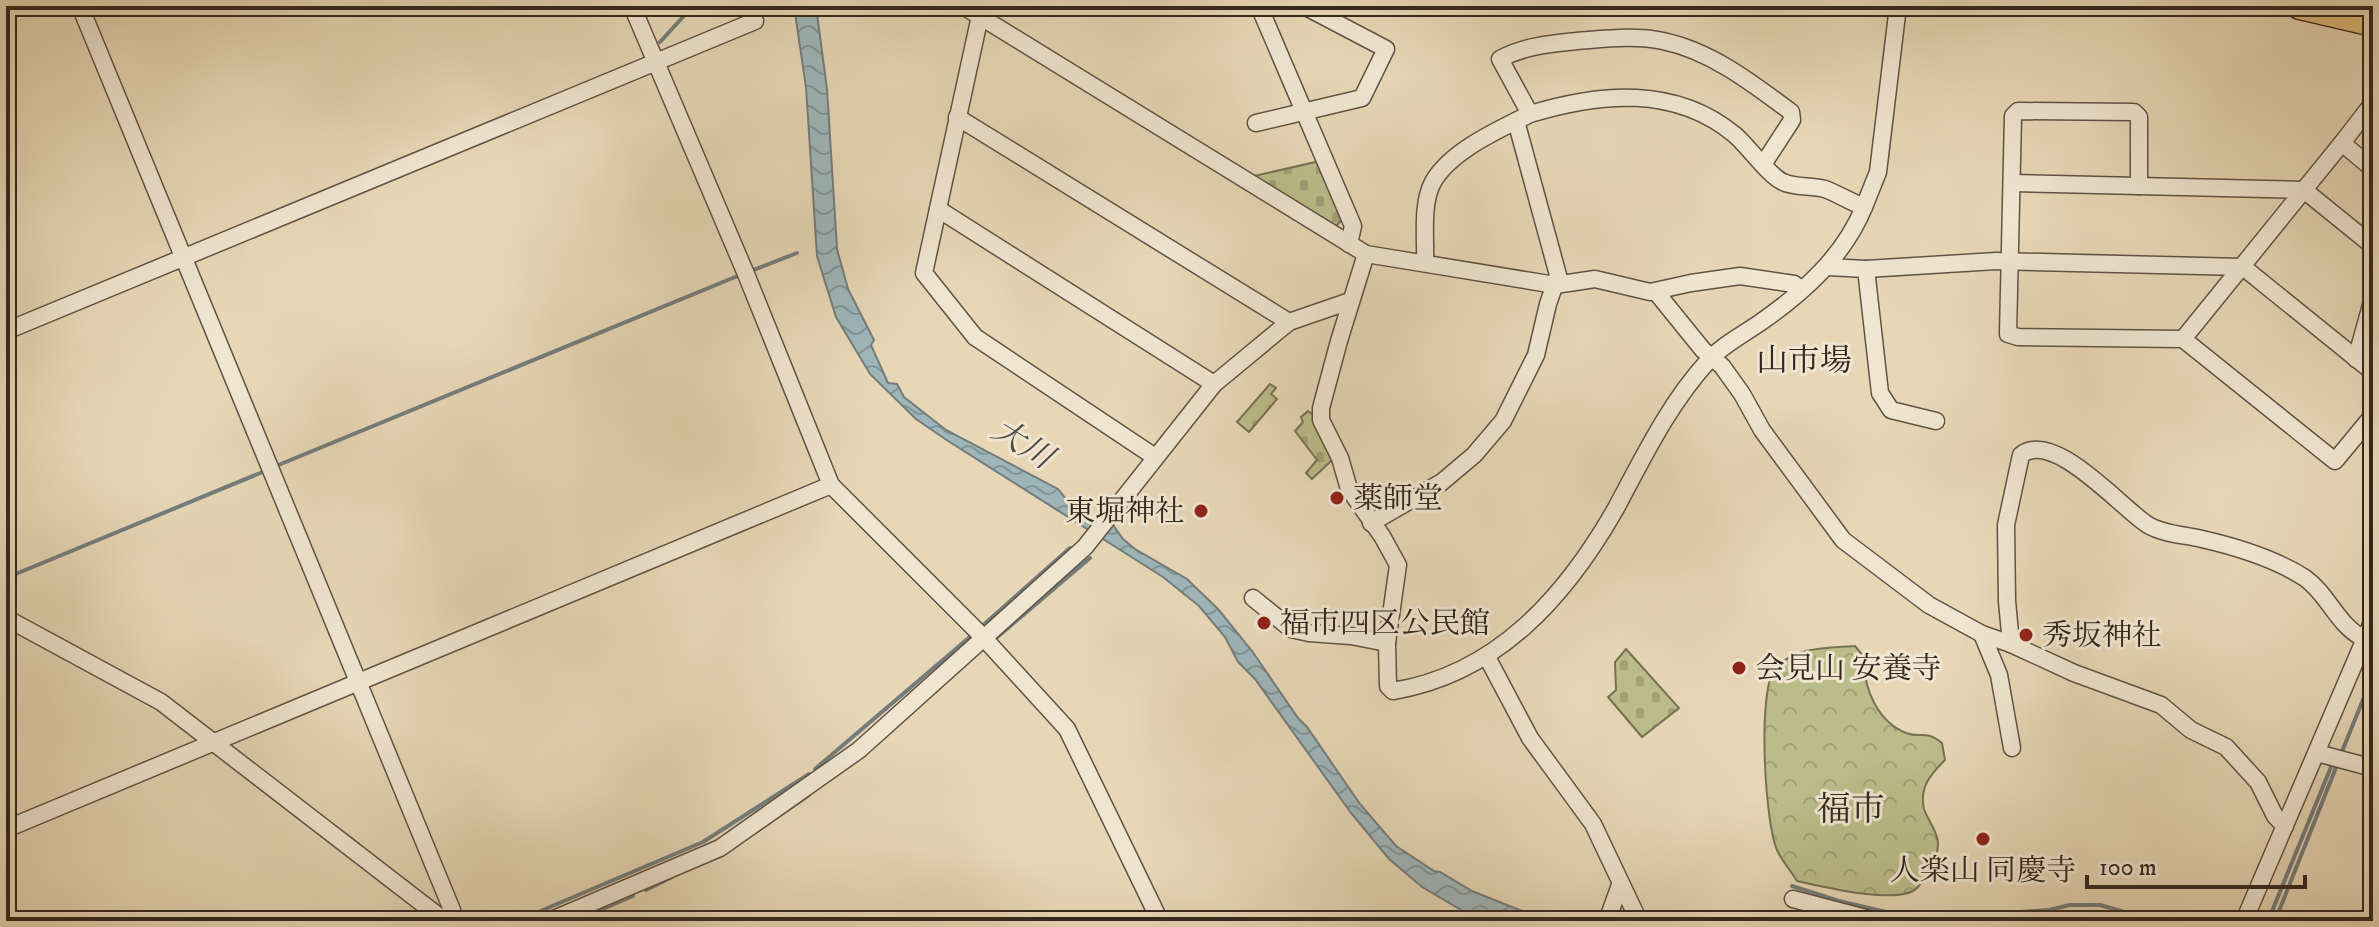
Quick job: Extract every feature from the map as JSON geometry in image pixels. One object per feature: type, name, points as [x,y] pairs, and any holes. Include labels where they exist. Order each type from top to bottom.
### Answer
[{"type":"highway","points":[[2300,6],[2373,23]]},
{"type":"street","points":[[80,6],[452,910],[453,921]]},
{"type":"street","points":[[632,6],[831,485],[983,637],[1067,729],[1160,921]]},
{"type":"street","points":[[963,6],[1366,254],[1555,285],[1595,279],[1656,292],[1740,276],[1794,284],[1801,289]]},
{"type":"street","points":[[1259,6],[1353,226],[1349,244]]},
{"type":"street","points":[[1256,123],[1362,98],[1386,49],[1304,6]]},
{"type":"street","points":[[1366,254],[1350,301],[1321,408],[1321,420],[1340,458],[1349,489],[1382,536],[1399,571],[1390,607],[1387,643],[1388,686],[1393,691],[1436,680],[1487,657],[1532,620],[1567,581],[1612,514],[1666,417],[1711,357],[1766,320],[1828,267],[1855,230],[1878,172],[1898,6]]},
{"type":"street","points":[[980,16],[924,273],[975,337],[1155,457]]},
{"type":"street","points":[[6,331],[755,21]]},
{"type":"street","points":[[1371,523],[1442,482],[1474,455],[1503,421],[1536,355],[1558,275],[1557,265],[1523,117],[1500,59],[1519,49],[1549,43],[1616,38],[1661,40],[1695,51],[1728,68],[1791,112],[1792,120],[1764,163]]},
{"type":"street","points":[[1425,263],[1427,201],[1433,182],[1453,159],[1489,134],[1523,117],[1565,103],[1604,97],[1647,98],[1676,103],[1707,115],[1735,135],[1784,183],[1825,189],[1864,207]]},
{"type":"street","points":[[2183,339],[2373,103]]},
{"type":"street","points":[[2139,186],[2139,117],[2134,112],[2018,111],[2013,116],[2008,330],[2013,337],[2183,339],[2335,461],[2373,415]]},
{"type":"street","points":[[957,117],[1289,322]]},
{"type":"street","points":[[2342,143],[2373,169]]},
{"type":"street","points":[[2012,183],[2304,190],[2373,246]]},
{"type":"street","points":[[938,209],[1214,384]]},
{"type":"street","points":[[1828,267],[1866,269],[1996,261],[2009,264],[2243,267],[2373,372]]},
{"type":"street","points":[[1866,269],[1882,399],[1891,410],[1936,421]]},
{"type":"street","points":[[1656,292],[1722,366],[1762,430],[1843,540],[1929,605],[1982,634],[2161,705],[2191,730],[2226,747],[2258,782],[2275,816],[2285,826]]},
{"type":"street","points":[[2356,359],[2373,298]]},
{"type":"street","points":[[549,921],[720,848],[859,750],[1085,547],[1214,384],[1289,322],[1350,301]]},
{"type":"street","points":[[2011,644],[2006,525],[2021,455],[2029,449],[2042,448],[2095,479],[2148,525],[2238,548],[2297,573],[2321,592],[2348,628],[2365,639]]},
{"type":"street","points":[[6,829],[831,485]]},
{"type":"street","points":[[1253,598],[1291,629],[1387,643]]},
{"type":"street","points":[[6,618],[161,702],[445,921]]},
{"type":"street","points":[[2244,921],[2373,620]]},
{"type":"street","points":[[1982,634],[1999,675],[2012,748]]},
{"type":"street","points":[[1487,657],[1530,738],[1593,824],[1639,921]]},
{"type":"street","points":[[2317,753],[2373,768]]},
{"type":"street","points":[[1607,921],[1620,885]]},
{"type":"street","points":[[1793,899],[1877,921]]},
{"type":"green space","points":[[1320,161],[1343,219],[1336,226],[1254,176]]},
{"type":"green space","points":[[1270,384],[1276,388],[1271,394],[1277,399],[1249,432],[1237,422]]},
{"type":"green space","points":[[1308,411],[1314,415],[1332,460],[1312,479],[1306,473],[1317,460],[1295,431],[1303,422],[1301,417]]},
{"type":"green space","points":[[1855,646],[1865,658],[1869,692],[1887,721],[1911,735],[1931,736],[1942,743],[1945,760],[1931,776],[1923,794],[1924,809],[1938,847],[1931,869],[1920,885],[1902,894],[1856,893],[1797,881],[1779,854],[1773,836],[1765,758],[1769,682],[1775,669],[1792,656],[1823,648]]},
{"type":"green space","points":[[1626,649],[1679,708],[1642,737],[1608,697],[1616,690],[1615,662]]},
{"type":"water","points":[[794,6],[816,6],[827,89],[837,249],[848,289],[874,340],[871,345],[888,383],[897,384],[904,397],[946,430],[1058,489],[1070,504],[1090,519],[1113,525],[1135,549],[1187,579],[1218,609],[1252,651],[1360,804],[1396,846],[1472,891],[1547,921],[1480,921],[1422,887],[1389,859],[1351,813],[1255,679],[1238,662],[1225,637],[1199,606],[1163,577],[916,419],[870,374],[836,317],[817,256],[806,87]]},
{"type":"waterway","points":[[660,42],[693,6]]},
{"type":"waterway","points":[[751,271],[797,253]]},
{"type":"waterway","points":[[276,466],[740,275]]},
{"type":"waterway","points":[[6,578],[265,471]]},
{"type":"waterway","points":[[980,628],[1070,548]]},
{"type":"waterway","points":[[995,639],[1090,558]]},
{"type":"waterway","points":[[815,769],[971,636],[969,633]]},
{"type":"waterway","points":[[2341,754],[2373,675]]},
{"type":"waterway","points":[[2275,921],[2339,766]]},
{"type":"waterway","points":[[2268,921],[2331,767]]},
{"type":"waterway","points":[[517,921],[703,842],[809,774]]},
{"type":"waterway","points":[[754,833],[809,795]]},
{"type":"waterway","points":[[346,835],[360,846]]},
{"type":"waterway","points":[[646,890],[672,877]]},
{"type":"waterway","points":[[1792,886],[1886,912],[1931,918],[2100,905],[2156,921]]},
{"type":"waterway","points":[[575,921],[633,896]]},
{"type":"place","name":"薬師堂","points":[[1337,498]]},
{"type":"place","name":"東堀神社","points":[[1201,511]]},
{"type":"place","name":"福市四区公民館","points":[[1264,623]]},
{"type":"place","name":"秀坂神社","points":[[2026,635]]},
{"type":"place","name":"会見山 安養寺","points":[[1739,668]]},
{"type":"place","name":"人楽山 同慶寺","points":[[1983,839]]},
{"type":"district","name":"山市場","points":[[1804,360]]},
{"type":"district","name":"福市","points":[[1851,808]]},
{"type":"water label","name":"大川","points":[[1023,443]]}]
